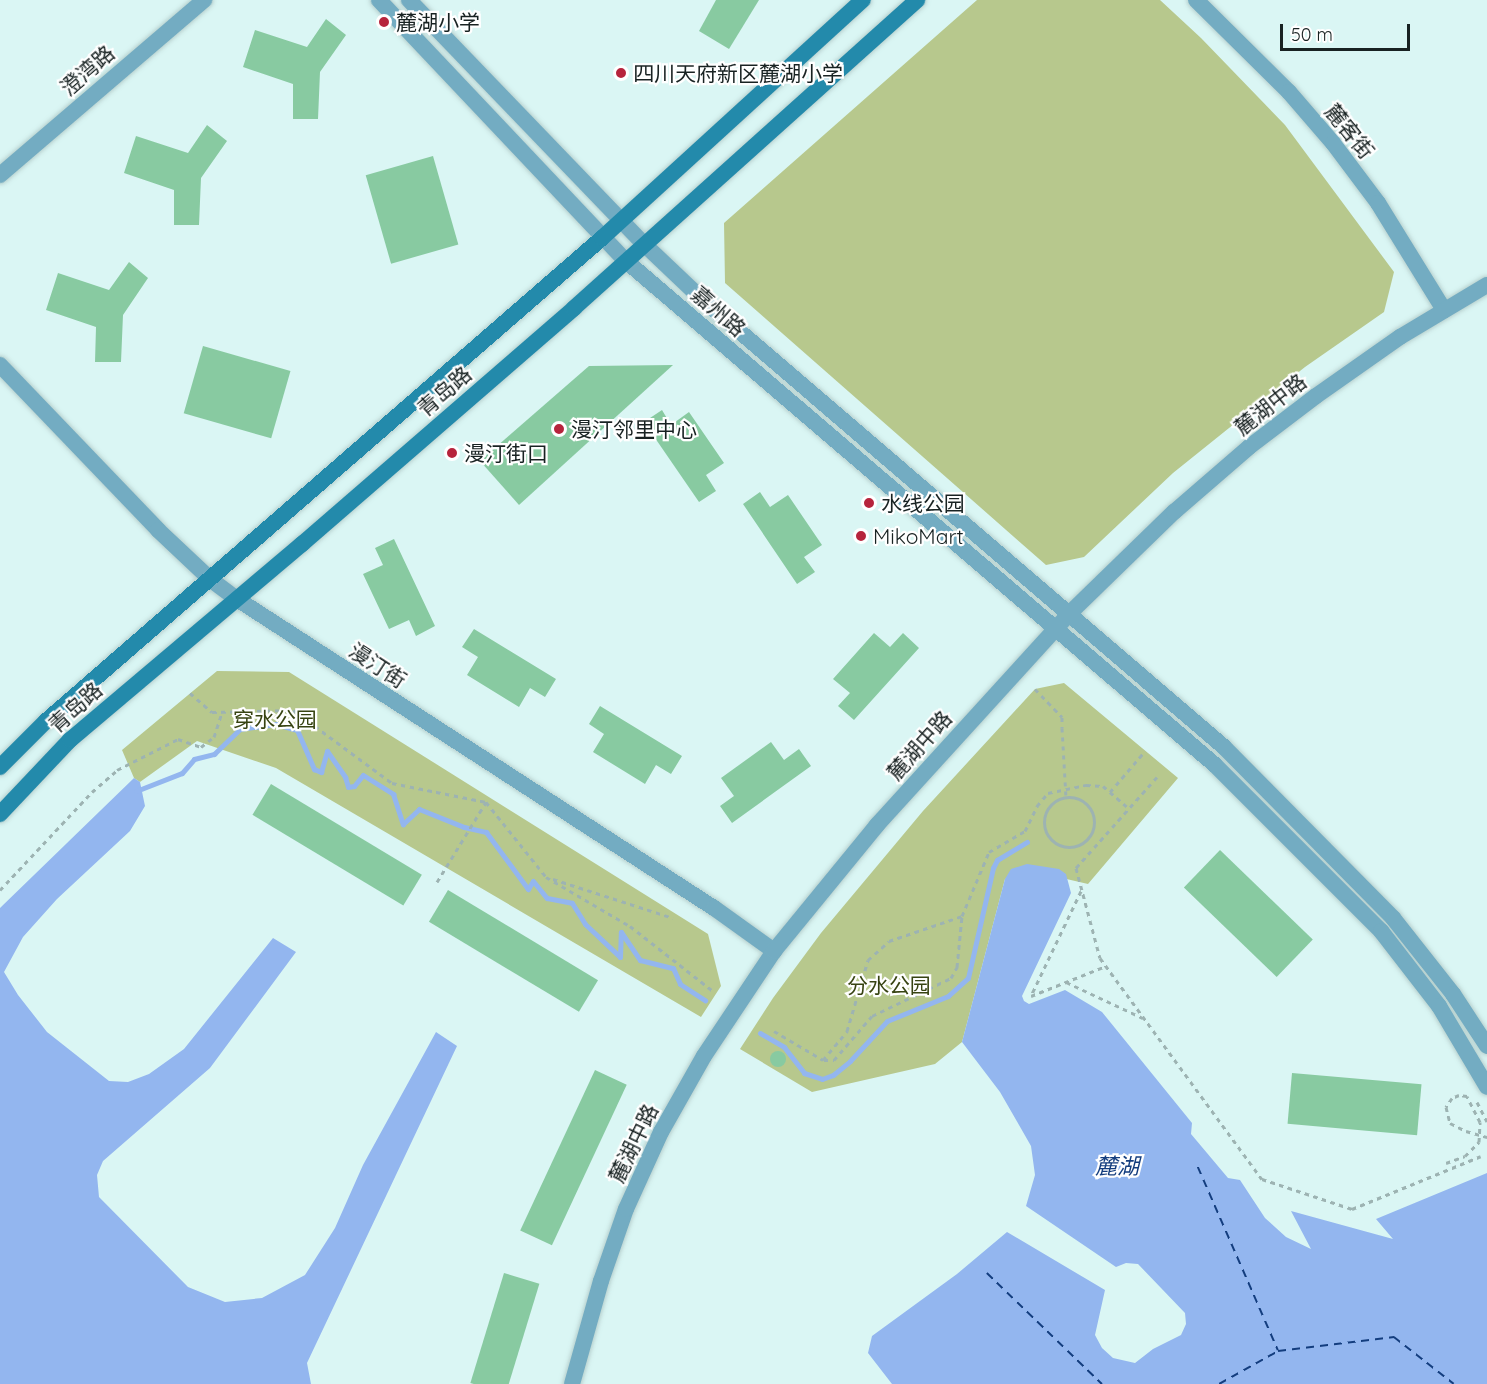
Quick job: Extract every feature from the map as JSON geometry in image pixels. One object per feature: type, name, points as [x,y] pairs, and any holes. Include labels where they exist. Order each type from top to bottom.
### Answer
[{"type":"main road","name":"青岛路","points":[[0,767],[46,721],[602,238],[863,0]]},
{"type":"main road","name":"青岛路","points":[[0,814],[70,740],[237,599],[645,245],[917,0]]},
{"type":"street","name":"澄湾路","points":[[0,175],[204,0]]},
{"type":"street","name":"嘉州路","points":[[379,0],[626,261],[1215,765],[1381,931],[1439,1006],[1487,1087]]},
{"type":"street","name":"嘉州路","points":[[409,0],[645,245],[703,300],[1224,747],[1393,918],[1453,994],[1487,1046]]},
{"type":"street","name":"麓客街","points":[[1196,0],[1289,92],[1333,143],[1378,203],[1444,310]]},
{"type":"street","name":"麓湖中路","points":[[572,1384],[601,1281],[622,1220],[661,1132],[704,1056],[774,951],[877,825],[1070,613],[1174,512],[1249,447],[1326,389],[1444,310],[1487,285]]},
{"type":"street","name":"漫汀街","points":[[0,365],[158,530],[210,579],[237,599],[714,908],[774,951]]},
{"type":"path","points":[[1035,688],[1062,717],[1066,797]]},
{"type":"path","points":[[190,693],[212,712],[293,711],[392,783],[486,802],[546,877],[630,926],[713,991]]},
{"type":"path","points":[[0,890],[92,792],[117,770],[178,739],[201,747],[214,737],[222,712]]},
{"type":"path","points":[[1110,792],[1145,751]]},
{"type":"path","points":[[1157,777],[1076,868],[1100,958],[1262,1179],[1352,1209],[1481,1156]]},
{"type":"path","points":[[774,1031],[823,1060],[834,1060],[872,1016],[951,978],[957,967],[962,916],[988,852],[1025,831],[1037,806],[1048,793],[1086,785],[1103,786],[1129,809]]},
{"type":"path","points":[[1066,797],[1082,801],[1092,814],[1093,830],[1083,842],[1068,847],[1053,842],[1044,828],[1046,812],[1058,800],[1066,797]]},
{"type":"path","points":[[437,882],[486,802]]},
{"type":"path","points":[[546,877],[674,918]]},
{"type":"path","points":[[1082,890],[1031,996],[1106,966]]},
{"type":"path","points":[[823,1060],[847,1031],[868,960],[890,941],[962,916]]},
{"type":"path","points":[[1066,982],[1144,1018]]},
{"type":"path","points":[[1446,1162],[1465,1156],[1479,1142],[1479,1132],[1480,1122],[1467,1096],[1459,1095],[1452,1098],[1446,1107],[1450,1123],[1466,1131],[1476,1134],[1487,1137]]},
{"type":"green space","points":[[977,0],[1160,0],[1201,38],[1285,125],[1394,272],[1384,312],[1305,367],[1173,473],[1084,557],[1046,565],[725,283],[724,223]]},
{"type":"green space","name":"穿水公园","points":[[217,671],[289,672],[708,934],[721,986],[701,1017],[276,768],[197,741],[140,782],[134,778],[122,750]]},
{"type":"green space","name":"分水公园","points":[[1064,683],[1178,778],[1088,884],[1032,871],[1005,879],[962,1042],[935,1064],[812,1092],[740,1049],[773,998],[821,933],[923,811],[1035,689]]},
{"type":"water","points":[[134,778],[140,782],[145,806],[130,831],[57,899],[23,937],[4,972],[18,995],[47,1032],[109,1081],[128,1082],[149,1074],[184,1049],[273,938],[296,952],[210,1068],[103,1161],[97,1175],[99,1197],[188,1287],[225,1302],[262,1298],[305,1275],[335,1228],[363,1165],[436,1032],[457,1046],[307,1363],[311,1384],[0,1384],[0,908]]},
{"type":"water","name":"麓湖","points":[[1027,864],[1059,869],[1066,874],[1071,893],[1022,996],[1024,1001],[1029,1004],[1065,990],[1102,1012],[1192,1123],[1191,1134],[1228,1178],[1240,1180],[1265,1218],[1286,1237],[1311,1249],[1291,1211],[1393,1239],[1376,1219],[1487,1173],[1487,1384],[892,1384],[868,1353],[872,1336],[957,1274],[1007,1232],[1105,1290],[1095,1335],[1102,1348],[1113,1358],[1135,1363],[1153,1349],[1181,1335],[1186,1324],[1185,1313],[1138,1264],[1126,1263],[1116,1267],[1026,1206],[1035,1175],[1031,1146],[1000,1092],[962,1042],[1005,879],[1011,869]]},
{"type":"building","points":[[716,0],[759,0],[729,49],[699,31]]},
{"type":"building","points":[[326,19],[346,35],[320,72],[318,119],[293,119],[293,84],[243,67],[255,30],[307,47]]},
{"type":"building","points":[[207,125],[227,141],[201,178],[199,225],[174,225],[174,190],[124,173],[136,136],[188,153]]},
{"type":"building","points":[[433,156],[458,244],[391,264],[366,175]]},
{"type":"building","points":[[129,262],[148,278],[123,315],[121,362],[95,362],[96,327],[46,310],[58,273],[109,290]]},
{"type":"building","points":[[203,346],[290,371],[271,438],[184,413]]},
{"type":"building","name":"漫汀邻里中心","points":[[673,365],[519,505],[480,461],[589,366]]},
{"type":"building","points":[[662,410],[671,425],[689,412],[724,463],[706,475],[716,491],[699,502],[644,422]]},
{"type":"building","points":[[760,492],[770,507],[788,495],[822,545],[804,557],[815,572],[797,584],[743,504]]},
{"type":"building","points":[[394,539],[435,626],[416,636],[409,620],[389,629],[363,574],[383,565],[375,548]]},
{"type":"building","points":[[474,629],[556,679],[545,697],[530,688],[519,707],[467,675],[478,657],[462,647]]},
{"type":"building","points":[[874,633],[890,647],[903,633],[919,648],[854,720],[838,706],[850,693],[833,679]]},
{"type":"building","points":[[600,706],[682,756],[671,774],[656,765],[645,784],[593,752],[604,734],[589,724]]},
{"type":"building","points":[[771,742],[784,760],[799,749],[811,766],[732,823],[720,806],[734,796],[721,778]]},
{"type":"building","points":[[271,784],[422,875],[403,906],[252,815]]},
{"type":"building","points":[[1220,850],[1313,940],[1277,977],[1184,887]]},
{"type":"building","points":[[448,890],[598,980],[579,1012],[429,922]]},
{"type":"building","points":[[775,1051],[781,1051],[786,1059],[784,1065],[775,1067],[770,1062],[770,1056]]},
{"type":"building","points":[[595,1070],[627,1085],[552,1245],[520,1230]]},
{"type":"building","points":[[1292,1073],[1422,1084],[1417,1135],[1288,1124]]},
{"type":"building","points":[[504,1273],[539,1284],[509,1384],[470,1383]]},
{"type":"waterway","points":[[136,791],[182,773],[194,759],[214,754],[240,729],[276,724],[297,730],[314,769],[321,772],[327,751],[345,777],[348,787],[354,786],[363,775],[393,794],[403,824],[419,809],[464,827],[486,832],[528,889],[533,881],[547,898],[572,903],[585,924],[620,957],[621,932],[640,960],[673,968],[680,984],[705,1000]]},
{"type":"waterway","points":[[760,1033],[784,1047],[804,1073],[822,1079],[833,1075],[850,1061],[887,1021],[948,996],[968,978],[993,868],[997,860],[1027,842]]},
{"type":"ferry route","points":[[1198,1167],[1278,1350]]},
{"type":"ferry route","points":[[987,1273],[1102,1384]]},
{"type":"ferry route","points":[[1219,1384],[1278,1351],[1394,1337],[1454,1384]]},
{"type":"place","name":"麓湖小学","points":[[384,22]]},
{"type":"place","name":"四川天府新区麓湖小学","points":[[621,73]]},
{"type":"place","name":"漫汀邻里中心","points":[[559,429]]},
{"type":"place","name":"漫汀街口","points":[[452,453]]},
{"type":"place","name":"水线公园","points":[[869,503]]},
{"type":"place","name":"MikoMart","points":[[861,536]]}]
